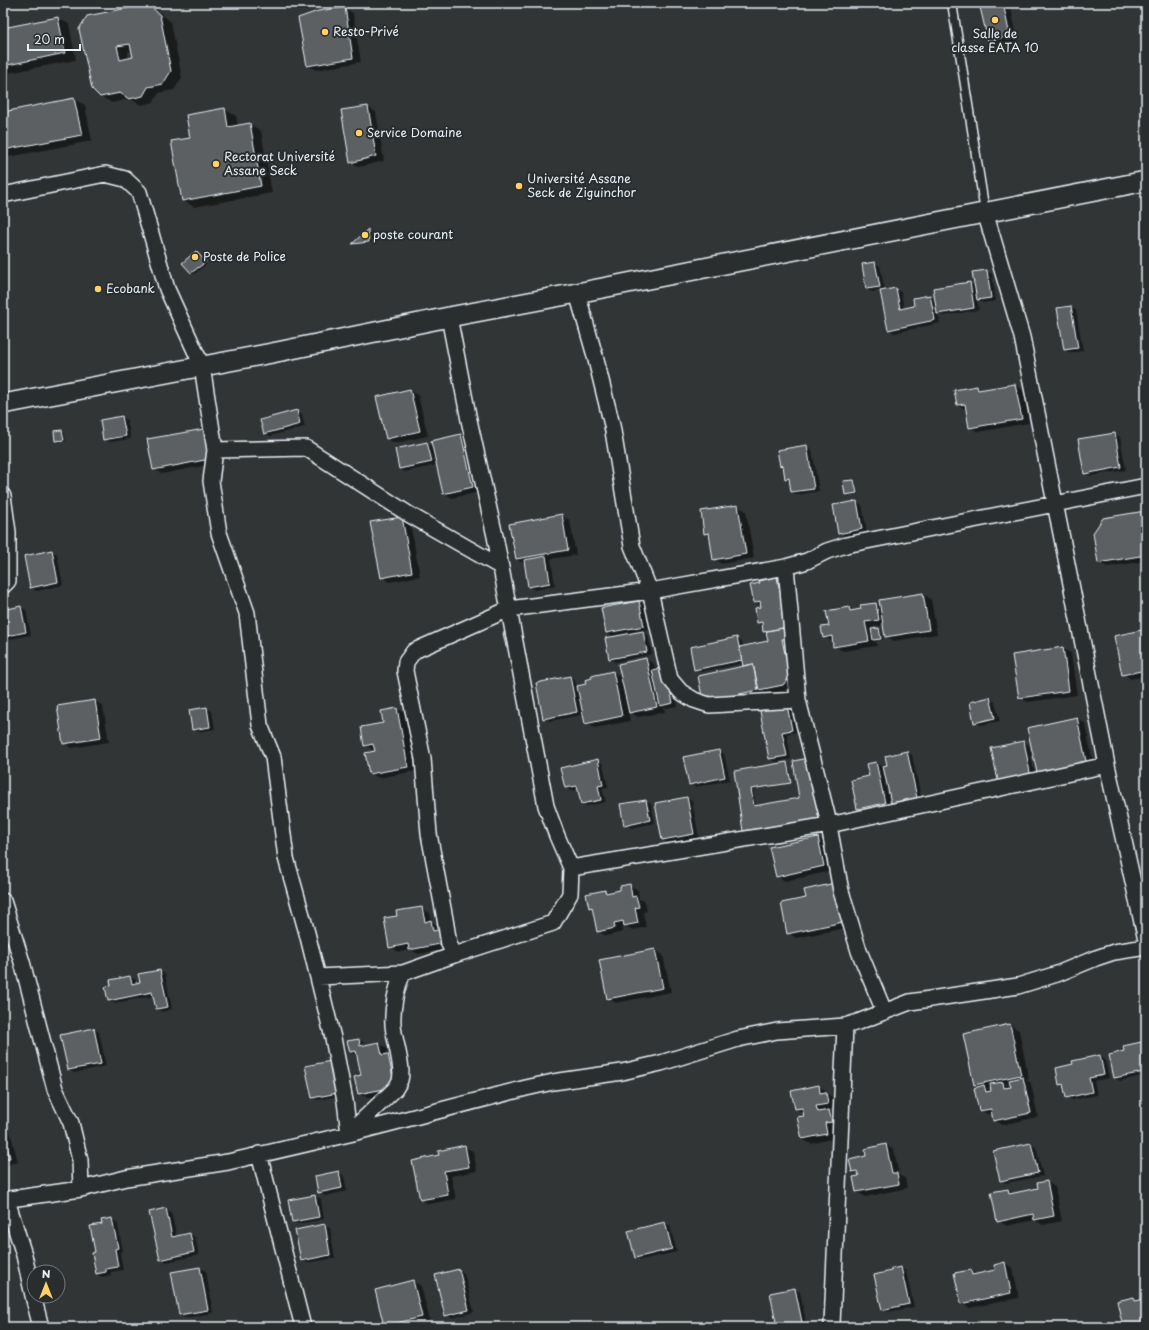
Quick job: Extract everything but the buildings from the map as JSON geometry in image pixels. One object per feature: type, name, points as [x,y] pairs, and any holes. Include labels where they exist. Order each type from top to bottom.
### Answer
[{"type":"street","points":[[3,195],[105,174],[125,179],[140,192],[167,289],[202,366],[215,450],[211,481],[219,533],[247,613],[260,724],[273,757],[286,858],[318,977],[345,1101],[349,1134]]},
{"type":"street","points":[[3,404],[272,354],[449,317],[1146,181]]},
{"type":"street","points":[[985,212],[1022,337],[1107,765],[1146,940]]},
{"type":"street","points":[[577,293],[595,356],[612,425],[632,546],[650,591],[670,679],[681,692],[694,700],[710,705],[798,700]]},
{"type":"street","points":[[318,977],[402,973],[553,923],[570,894],[571,868],[546,806],[495,536],[468,420],[449,317]]},
{"type":"street","points":[[215,450],[306,448],[410,515],[501,567]]},
{"type":"street","points":[[454,955],[449,944],[429,834],[423,759],[405,671],[405,666],[414,651],[509,609],[650,591],[786,567],[807,561],[827,551],[846,545],[1146,486]]},
{"type":"street","points":[[3,496],[8,532],[8,581],[3,586]]},
{"type":"street","points":[[786,567],[798,700],[829,825],[841,891],[859,951],[884,1011]]},
{"type":"street","points":[[571,868],[829,825],[1107,765]]},
{"type":"street","points":[[3,901],[22,962],[55,1089],[71,1123],[80,1160],[81,1189]]},
{"type":"street","points":[[41,1327],[24,1255],[5,1200],[81,1189],[126,1178],[228,1162],[349,1134],[526,1088],[630,1070],[661,1063],[738,1039],[777,1031],[845,1026],[910,1002],[1018,986],[1057,974],[1114,952],[1146,947]]},
{"type":"street","points":[[349,1134],[395,1089],[400,1080],[401,1072],[393,1020],[399,980],[402,973]]},
{"type":"street","points":[[832,1324],[845,1026]]},
{"type":"street","points":[[258,1154],[302,1327]]},
{"type":"lane","points":[[952,3],[985,212]]},
{"type":"place","name":"Salle de classe EATA 10","points":[[995,20]]},
{"type":"place","name":"Resto-Privé","points":[[325,32]]},
{"type":"place","name":"Service Domaine","points":[[359,133]]},
{"type":"place","name":"Rectorat Université Assane Seck","points":[[216,164]]},
{"type":"place","name":"Université Assane Seck de Ziguinchor","points":[[519,186]]},
{"type":"place","name":"poste courant","points":[[365,235]]},
{"type":"place","name":"Poste de Police","points":[[195,257]]},
{"type":"place","name":"Ecobank","points":[[98,289]]}]
